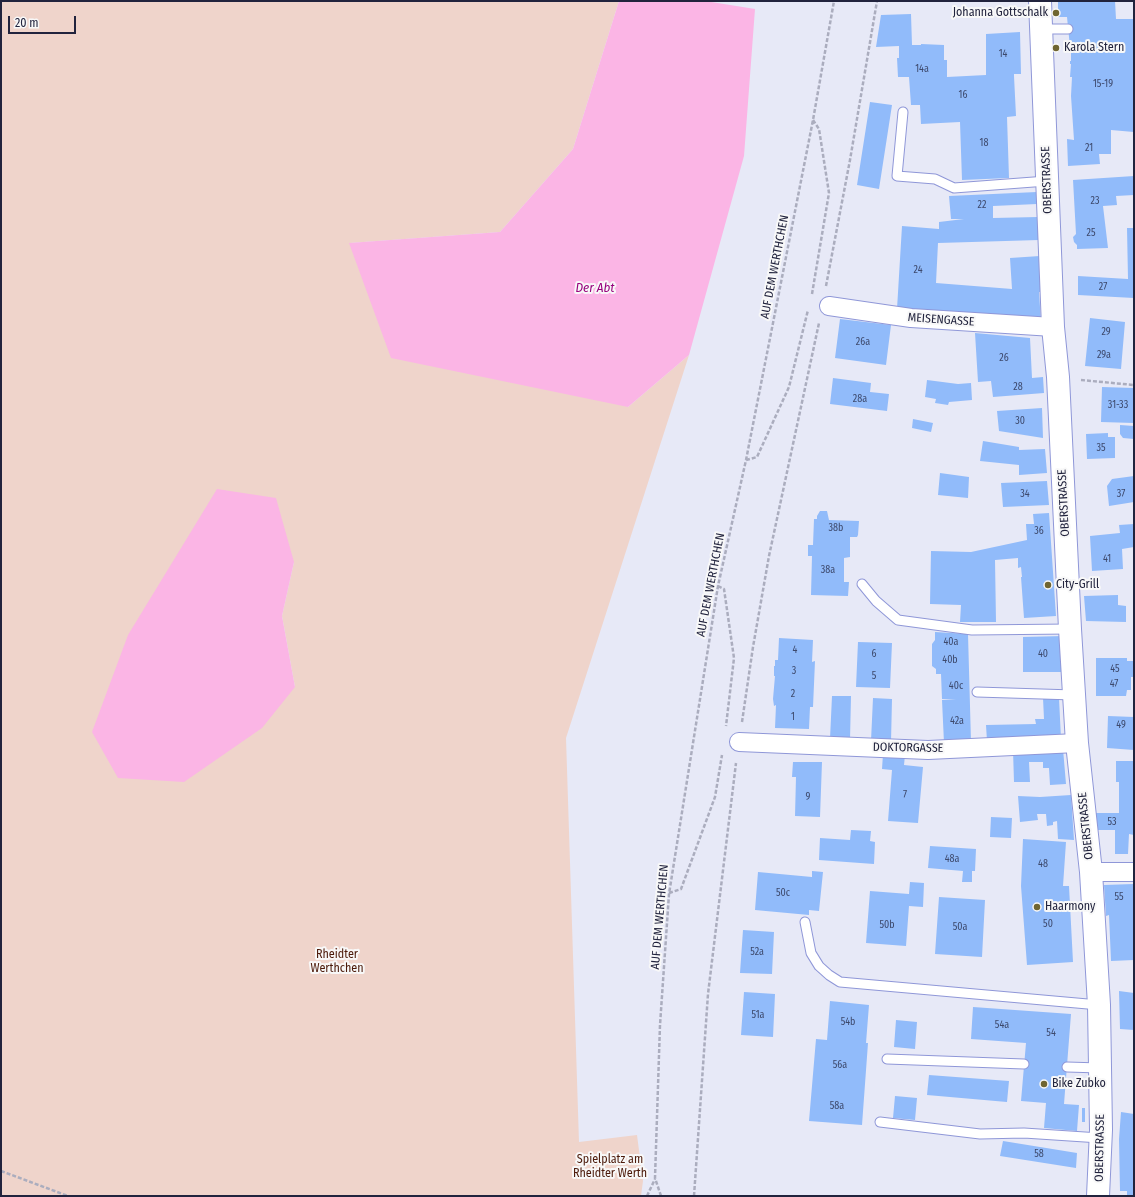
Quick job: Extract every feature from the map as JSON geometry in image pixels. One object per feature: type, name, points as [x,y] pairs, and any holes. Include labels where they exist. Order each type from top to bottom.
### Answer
[{"type":"street","name":"OBERSTRASSE","points":[[1040,1],[1053,327],[1058,377],[1070,629],[1077,743],[1091,872],[1099,1005],[1100,1138],[1098,1196]]},
{"type":"street","name":"MEISENGASSE","points":[[826,305],[911,318],[1053,327]]},
{"type":"street","name":"DOKTORGASSE","points":[[732,741],[928,750],[1077,743]]},
{"type":"street","points":[[1091,872],[1134,872]]},
{"type":"lane","points":[[1040,29],[1068,29]]},
{"type":"lane","points":[[903,112],[897,176],[935,179],[954,188],[1047,181]]},
{"type":"lane","points":[[862,584],[876,601],[898,620],[972,630],[1070,629]]},
{"type":"lane","points":[[977,692],[1074,695]]},
{"type":"lane","points":[[805,922],[811,953],[819,966],[840,982],[1099,1005]]},
{"type":"lane","points":[[887,1059],[1024,1064]]},
{"type":"lane","points":[[1067,1067],[1100,1068]]},
{"type":"lane","points":[[880,1122],[980,1134],[1024,1133],[1100,1138]]},
{"type":"path","name":"AUF DEM WERTHCHEN","points":[[655,1178],[660,1025],[669,894],[718,586],[746,460],[813,120],[834,1]]},
{"type":"path","points":[[669,894],[681,889],[715,797],[732,741],[753,647],[769,556],[826,305],[877,1]]},
{"type":"path","points":[[746,460],[756,457],[789,387],[810,302],[829,193],[819,129],[813,120]]},
{"type":"path","points":[[810,302],[826,305]]},
{"type":"path","points":[[1058,377],[1134,385]]},
{"type":"path","points":[[694,1196],[708,994],[732,741],[734,658],[724,589],[718,586]]},
{"type":"path","points":[[1,1171],[68,1196]]},
{"type":"path","points":[[647,1196],[655,1178]]},
{"type":"path","points":[[655,1178],[661,1196]]},
{"type":"green space","name":"Rheidter Werthchen","points":[[1,1],[619,1],[573,149],[500,232],[350,243],[628,407],[689,355],[566,738],[579,1142],[637,1135],[643,1181],[641,1196],[1,1196]],"holes":[[[294,562],[282,616],[295,687],[92,732]]]},
{"type":"water","name":"Der Abt","points":[[619,1],[705,1],[755,9],[744,156],[689,355],[628,407],[391,358],[349,243],[500,232],[573,149]]},
{"type":"water","points":[[217,489],[276,498],[294,562],[282,616],[295,687],[262,728],[184,782],[118,778],[92,732],[128,635]]},
{"type":"building","points":[[1058,1],[1115,1],[1116,19],[1134,19],[1134,132],[1111,130],[1111,154],[1099,154],[1100,164],[1068,166],[1067,139],[1074,140],[1071,96],[1072,77],[1070,77],[1071,51],[1069,51],[1070,47],[1067,17],[1058,17]]},
{"type":"building","points":[[911,14],[912,45],[944,45],[944,60],[947,60],[947,77],[986,75],[986,34],[1020,32],[1021,74],[1014,74],[1016,116],[1007,117],[1009,178],[962,180],[960,122],[921,124],[920,105],[911,105],[909,77],[898,77],[897,58],[899,58],[899,46],[876,47],[881,15]]},
{"type":"building","points":[[870,102],[892,105],[879,189],[857,185]]},
{"type":"building","points":[[1134,176],[1134,195],[1116,196],[1117,205],[1103,206],[1108,248],[1077,249],[1077,245],[1074,242],[1073,237],[1076,234],[1073,180]]},
{"type":"building","points":[[1037,192],[1037,204],[993,206],[993,218],[1038,217],[1039,240],[938,243],[936,283],[1012,289],[1010,258],[1040,256],[1042,292],[1039,292],[1041,322],[897,309],[902,226],[939,229],[939,222],[964,219],[951,219],[949,196]]},
{"type":"building","points":[[1127,228],[1134,228],[1134,298],[1078,295],[1078,276],[1128,279]]},
{"type":"building","points":[[1090,318],[1125,322],[1121,369],[1085,366]]},
{"type":"building","points":[[840,319],[891,325],[886,365],[835,358]]},
{"type":"building","points":[[975,333],[1030,338],[1032,378],[1043,377],[1044,393],[993,397],[991,381],[978,382]]},
{"type":"building","points":[[833,378],[871,383],[870,392],[889,394],[887,411],[830,404]]},
{"type":"building","points":[[927,380],[958,384],[971,383],[972,400],[949,402],[948,405],[935,403],[936,399],[925,397]]},
{"type":"building","points":[[1102,387],[1134,388],[1134,423],[1101,422]]},
{"type":"building","points":[[1042,408],[1043,438],[999,431],[997,411]]},
{"type":"building","points":[[913,419],[933,423],[931,432],[912,428]]},
{"type":"building","points":[[1120,425],[1134,426],[1134,439],[1123,438],[1120,434]]},
{"type":"building","points":[[1108,433],[1108,437],[1115,437],[1115,458],[1087,459],[1086,434]]},
{"type":"building","points":[[983,441],[1019,447],[1019,450],[1045,449],[1047,473],[1019,475],[1019,465],[980,461]]},
{"type":"building","points":[[940,473],[969,477],[968,498],[938,495]]},
{"type":"building","points":[[1134,476],[1134,502],[1109,506],[1107,486],[1112,479]]},
{"type":"building","points":[[1047,481],[1049,505],[1003,507],[1001,483]]},
{"type":"building","points":[[820,511],[827,511],[829,520],[859,521],[857,537],[850,537],[850,557],[844,558],[844,582],[849,582],[848,596],[811,595],[812,556],[808,556],[808,545],[813,545],[814,519],[817,519]]},
{"type":"building","points":[[1049,513],[1056,616],[1024,618],[1021,567],[1018,568],[1018,558],[995,560],[996,622],[960,622],[961,605],[930,604],[931,551],[971,552],[1027,540],[1026,524],[1034,524],[1033,514]]},
{"type":"building","points":[[1134,524],[1134,547],[1122,549],[1123,569],[1092,571],[1090,536],[1120,533],[1119,525]]},
{"type":"building","points":[[1118,595],[1118,605],[1126,606],[1126,622],[1086,621],[1084,596]]},
{"type":"building","points":[[935,632],[968,634],[971,742],[944,743],[942,700],[956,699],[942,699],[941,674],[936,674],[936,669],[932,666],[932,644],[935,640]]},
{"type":"building","points":[[1064,636],[1064,672],[1023,672],[1023,637]]},
{"type":"building","points":[[779,638],[813,640],[812,662],[815,661],[813,707],[810,707],[809,729],[775,728],[776,705],[774,706],[773,699],[775,676],[774,666],[775,660],[778,660]]},
{"type":"building","points":[[858,642],[892,643],[890,688],[856,687]]},
{"type":"building","points":[[1096,658],[1127,658],[1127,661],[1134,661],[1134,677],[1131,677],[1131,690],[1127,690],[1126,696],[1096,696]]},
{"type":"building","points":[[832,696],[851,696],[850,740],[830,739]]},
{"type":"building","points":[[873,698],[892,699],[891,742],[871,741]]},
{"type":"building","points":[[1043,698],[1059,698],[1061,739],[987,741],[986,725],[1036,724],[1035,719],[1044,719]]},
{"type":"building","points":[[1108,716],[1134,717],[1134,750],[1107,748]]},
{"type":"building","points":[[1063,749],[1066,784],[1050,785],[1049,768],[1043,768],[1043,762],[1029,762],[1030,782],[1014,782],[1013,750]]},
{"type":"building","points":[[883,754],[905,755],[904,765],[923,767],[918,823],[888,821],[892,770],[882,769]]},
{"type":"building","points":[[1116,761],[1134,761],[1134,835],[1129,834],[1128,854],[1115,854],[1115,830],[1096,830],[1095,813],[1119,813],[1119,782],[1116,782]]},
{"type":"building","points":[[793,762],[822,762],[820,817],[795,816],[796,777],[792,777]]},
{"type":"building","points":[[1071,795],[1074,840],[1058,839],[1057,821],[1053,822],[1053,825],[1047,826],[1046,814],[1037,814],[1038,820],[1020,822],[1018,796],[1040,797]]},
{"type":"building","points":[[991,817],[1012,818],[1011,838],[990,837]]},
{"type":"building","points":[[851,830],[871,831],[870,841],[875,842],[874,864],[819,860],[820,838],[850,840]]},
{"type":"building","points":[[1023,839],[1066,842],[1063,886],[1069,886],[1073,962],[1027,965],[1021,886]]},
{"type":"building","points":[[930,846],[976,849],[975,871],[972,871],[972,882],[962,882],[963,871],[928,868]]},
{"type":"building","points":[[812,871],[823,872],[819,911],[809,910],[809,915],[755,910],[758,872],[812,877]]},
{"type":"building","points":[[910,882],[924,883],[923,907],[909,906],[906,946],[866,943],[870,891],[909,894]]},
{"type":"building","points":[[1134,884],[1134,960],[1111,961],[1109,915],[1106,916],[1104,885]]},
{"type":"building","points":[[939,897],[985,900],[982,957],[935,954]]},
{"type":"building","points":[[743,930],[774,932],[772,974],[740,973]]},
{"type":"building","points":[[1119,991],[1134,993],[1134,1030],[1120,1029]]},
{"type":"building","points":[[744,992],[775,994],[773,1037],[741,1035]]},
{"type":"building","points":[[830,1001],[869,1005],[866,1043],[868,1043],[862,1125],[809,1121],[816,1039],[827,1040]]},
{"type":"building","points":[[973,1007],[1071,1014],[1064,1104],[1079,1105],[1077,1131],[1044,1128],[1046,1103],[1021,1101],[1026,1043],[971,1039]]},
{"type":"building","points":[[896,1020],[917,1022],[915,1049],[894,1047]]},
{"type":"building","points":[[929,1075],[1009,1081],[1007,1102],[927,1095]]},
{"type":"building","points":[[895,1096],[917,1098],[915,1120],[893,1118]]},
{"type":"building","points":[[1082,1108],[1085,1108],[1085,1122],[1082,1122]]},
{"type":"building","points":[[1121,1112],[1134,1114],[1134,1196],[1127,1196],[1127,1191],[1120,1191],[1119,1139]]},
{"type":"building","points":[[1003,1141],[1077,1153],[1076,1168],[1000,1156]]},
{"type":"place","name":"Johanna Gottschalk","points":[[1056,13]]},
{"type":"place","name":"Karola Stern","points":[[1056,48]]},
{"type":"place","name":"City-Grill","points":[[1048,585]]},
{"type":"place","name":"Haarmony","points":[[1037,907]]},
{"type":"place","name":"Bike Zubko","points":[[1044,1084]]},
{"type":"park label","name":"Spielplatz am Rheidter Werth","points":[[610,1167]]}]
